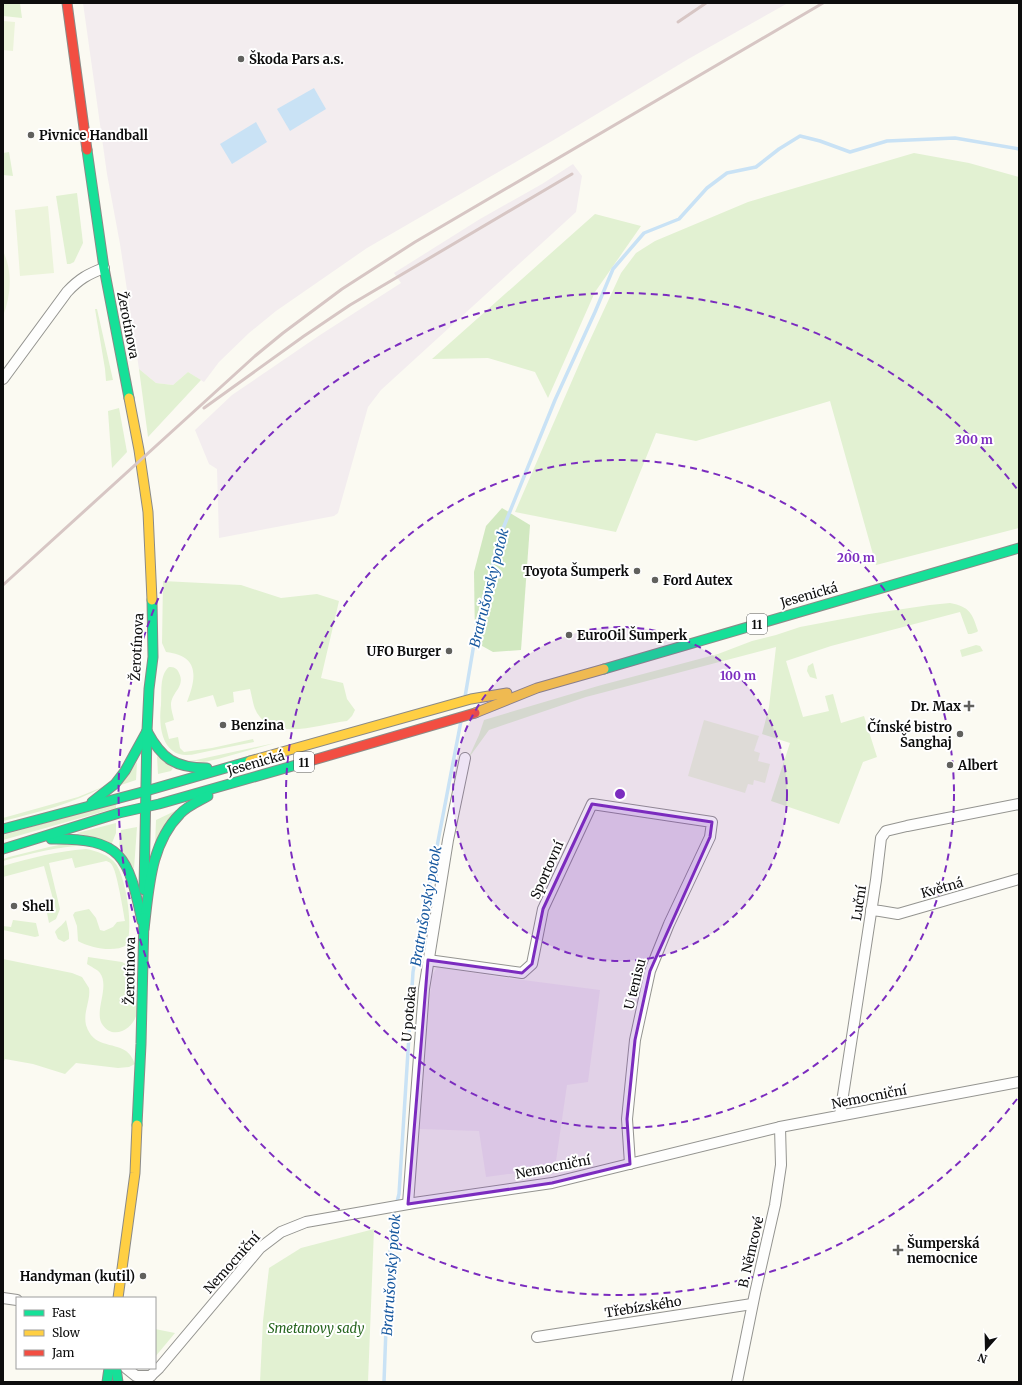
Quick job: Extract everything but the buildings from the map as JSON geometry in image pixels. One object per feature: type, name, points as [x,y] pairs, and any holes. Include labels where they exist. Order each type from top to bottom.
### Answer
[{"type":"main road","name":"Žerotínova","points":[[68,3],[90,174],[104,268],[139,450],[148,512],[153,615],[153,657],[148,689],[141,1044],[135,1172],[118,1297]]},
{"type":"main road","name":"Jesenická","points":[[3,849],[119,813],[229,784],[466,715],[537,688],[1019,548]]},
{"type":"main road","name":"Jesenická","points":[[3,829],[454,704],[537,688]]},
{"type":"main road","points":[[147,731],[154,746],[174,763],[194,769],[226,768]]},
{"type":"main road","points":[[86,807],[115,784],[125,771],[147,731]]},
{"type":"main road","points":[[144,929],[153,866],[159,848],[166,834],[180,814],[229,784]]},
{"type":"main road","points":[[33,840],[90,840],[103,844],[112,850],[127,866],[132,877],[144,929]]},
{"type":"main road","points":[[107,1382],[109,1369]]},
{"type":"main road","points":[[116,1369],[118,1382]]},
{"type":"street","points":[[3,379],[67,292],[78,280],[90,273],[104,268]]},
{"type":"street","name":"U potoka","points":[[400,1205],[428,960],[448,840],[465,758]]},
{"type":"street","name":"Sportovní","points":[[428,960],[522,973],[532,964],[543,909],[592,804],[712,822]]},
{"type":"street","name":"Luční","points":[[840,1115],[881,838],[886,832],[907,826],[1019,804]]},
{"type":"street","name":"U tenisu","points":[[630,1164],[627,1119],[635,1040],[650,971],[669,924],[710,837],[712,822]]},
{"type":"street","name":"Květná","points":[[871,910],[880,910],[898,914],[1019,879]]},
{"type":"street","name":"Nemocniční","points":[[127,1369],[136,1376],[148,1380],[260,1248],[281,1232],[306,1222],[400,1205],[552,1183],[780,1127],[1019,1082]]},
{"type":"street","name":"B. Němcové","points":[[737,1382],[752,1304],[775,1205],[782,1165],[780,1127]]},
{"type":"street","points":[[3,1298],[16,1300]]},
{"type":"street","name":"Třebízského","points":[[537,1337],[752,1304]]},
{"type":"highlighted area","points":[[592,804],[712,822],[710,837],[650,971],[635,1040],[627,1119],[630,1164],[552,1183],[408,1204],[428,960],[522,973],[532,964],[543,909]]},
{"type":"shaded area","points":[[83,3],[788,3],[690,58],[552,141],[367,248],[276,311],[249,333],[219,362],[204,382],[188,372],[173,385],[156,383],[139,369],[120,244],[107,174]]},
{"type":"shaded area","points":[[573,164],[582,176],[576,212],[381,390],[368,407],[338,513],[334,516],[219,538],[217,469],[209,464],[195,430],[232,395],[320,335],[401,283],[394,273],[480,219],[542,184]]},
{"type":"shaded area","points":[[437,967],[600,990],[588,1082],[567,1085],[555,1168],[486,1177],[479,1131],[419,1129],[422,1072],[432,976]]},
{"type":"green space","points":[[3,3],[20,3],[22,18],[3,16]]},
{"type":"green space","points":[[3,21],[15,22],[13,51],[3,50]]},
{"type":"green space","points":[[9,152],[13,176],[3,175],[3,153]]},
{"type":"green space","points":[[914,153],[969,163],[1019,177],[1019,528],[876,565],[830,401],[696,441],[656,433],[616,532],[515,512],[584,353],[621,273],[636,253],[655,241],[748,202]]},
{"type":"green space","points":[[77,193],[83,243],[74,262],[67,264],[56,196]]},
{"type":"green space","points":[[48,206],[54,273],[20,276],[15,210]]},
{"type":"green space","points":[[595,214],[641,226],[595,292],[548,398],[535,372],[488,358],[432,359]]},
{"type":"green space","points":[[3,251],[10,275],[10,284],[8,300],[3,316]]},
{"type":"green space","points":[[95,309],[97,309],[113,380],[106,381]]},
{"type":"green space","points":[[139,369],[156,383],[173,385],[188,372],[201,380],[148,437]]},
{"type":"green space","points":[[119,408],[127,452],[112,468],[108,411]]},
{"type":"green space","points":[[502,508],[530,525],[521,650],[493,652],[475,642],[474,572],[486,526]]},
{"type":"green space","points":[[163,581],[241,585],[281,598],[317,594],[339,601],[321,678],[343,683],[347,699],[355,710],[352,716],[347,721],[299,729],[286,729],[275,727],[265,722],[257,713],[250,689],[233,692],[234,702],[217,707],[213,695],[187,702],[193,684],[193,669],[185,658],[177,654],[166,652],[162,643]]},
{"type":"green space","points":[[950,603],[966,609],[972,615],[978,631],[977,632],[968,634],[960,612],[831,646],[786,661],[803,717],[829,711],[825,696],[833,694],[841,723],[864,716],[877,757],[863,762],[839,824],[771,801],[790,743],[762,734],[769,707],[776,647],[586,697],[489,730],[468,759],[484,720],[598,686],[718,654],[752,641],[800,627],[869,614]]},
{"type":"green space","points":[[976,645],[980,646],[983,651],[962,657],[960,650]]},
{"type":"green space","points":[[813,663],[817,679],[810,677],[807,671],[808,666]]},
{"type":"green space","points":[[169,667],[177,670],[181,678],[181,682],[172,700],[171,707],[174,720],[165,723],[169,739],[178,737],[180,748],[184,752],[212,748],[253,739],[254,742],[190,755],[182,755],[173,751],[164,740],[160,719],[162,680],[166,670]]},
{"type":"green space","points":[[704,720],[759,736],[754,751],[760,753],[758,761],[770,764],[765,783],[754,780],[753,785],[748,784],[745,793],[688,776]]},
{"type":"green space","points":[[275,743],[204,762],[187,760],[196,760]]},
{"type":"green space","points":[[157,756],[173,768],[171,771],[158,774]]},
{"type":"green space","points":[[137,762],[136,780],[121,785]]},
{"type":"green space","points":[[105,786],[68,803],[3,821],[3,818],[78,797]]},
{"type":"green space","points":[[116,803],[116,808],[3,840],[3,835]]},
{"type":"green space","points":[[175,811],[155,846],[156,820]]},
{"type":"green space","points":[[116,823],[116,833],[112,843],[77,833]]},
{"type":"green space","points":[[137,827],[134,869],[119,846],[121,830]]},
{"type":"green space","points":[[64,844],[87,845],[65,847],[24,855],[3,861],[3,859],[9,857]]},
{"type":"green space","points":[[86,849],[98,852],[110,858],[116,864],[123,881],[128,904],[129,937],[127,945],[116,949],[102,949],[89,946],[78,941],[77,926],[73,915],[75,912],[89,909],[96,918],[100,930],[104,931],[113,927],[117,922],[125,921],[116,875],[112,865],[109,862],[106,861],[75,868],[72,858],[49,863],[60,909],[56,919],[49,923],[47,913],[56,910],[44,866],[3,877],[3,866],[54,853]]},
{"type":"green space","points":[[13,920],[36,923],[39,936],[35,937],[3,930],[3,926],[11,927]]},
{"type":"green space","points":[[66,920],[69,939],[64,942],[58,939],[55,932]]},
{"type":"green space","points":[[88,957],[122,962],[135,969],[136,1015],[130,1026],[124,1030],[113,1032],[107,1030],[102,1024],[100,1013],[103,979],[96,969],[87,964]]},
{"type":"green space","points":[[3,959],[72,973],[82,977],[89,988],[85,1020],[89,1032],[93,1038],[98,1041],[126,1051],[132,1057],[135,1064],[129,1067],[118,1068],[76,1063],[65,1074],[33,1064],[5,1059],[3,1063]]},
{"type":"green space","name":"Smetanovy sady","points":[[374,1229],[368,1382],[260,1382],[263,1321],[269,1268],[301,1248]]},
{"type":"green space","points":[[156,1329],[175,1333],[156,1356]]},
{"type":"water","points":[[314,88],[326,109],[290,131],[277,109]]},
{"type":"water","points":[[256,122],[267,142],[232,164],[220,144]]},
{"type":"waterway","name":"Bratrušovský potok","points":[[465,697],[478,620],[500,536],[555,400],[613,269],[644,233],[679,219],[707,188],[727,173],[756,167],[779,149],[800,136],[820,141],[850,152],[887,141],[955,138],[1019,149]]},
{"type":"waterway","name":"Bratrušovský potok","points":[[384,1382],[392,1221],[399,1194],[413,972],[461,721]]},
{"type":"railway","points":[[678,22],[706,3]]},
{"type":"railway","points":[[3,585],[255,356],[342,289],[415,242],[823,3]]},
{"type":"railway","points":[[204,408],[350,305],[572,174]]},
{"type":"traffic: fast","points":[[87,150],[104,268],[129,398]]},
{"type":"traffic: fast","points":[[604,669],[1019,548]]},
{"type":"traffic: fast","points":[[144,890],[147,731],[149,689],[153,657],[152,600]]},
{"type":"traffic: fast","points":[[147,731],[158,749],[171,760],[186,766],[207,768]]},
{"type":"traffic: fast","points":[[92,802],[115,784],[125,771],[147,731]]},
{"type":"traffic: fast","points":[[3,829],[146,791],[250,761]]},
{"type":"traffic: fast","points":[[3,849],[119,813],[159,804],[303,763]]},
{"type":"traffic: fast","points":[[144,929],[150,883],[162,839],[170,826],[183,811],[208,796]]},
{"type":"traffic: fast","points":[[51,839],[94,842],[108,847],[118,855],[126,866],[132,881],[142,921]]},
{"type":"traffic: fast","points":[[137,1125],[141,1044],[144,918]]},
{"type":"traffic: fast","points":[[107,1382],[109,1369]]},
{"type":"traffic: fast","points":[[116,1369],[118,1382]]},
{"type":"traffic: slow","points":[[129,398],[139,450],[148,512],[152,600]]},
{"type":"traffic: slow","points":[[475,713],[537,688],[604,669]]},
{"type":"traffic: slow","points":[[250,761],[471,699],[507,693]]},
{"type":"traffic: slow","points":[[118,1297],[135,1173],[137,1125]]},
{"type":"traffic: jam","points":[[67,3],[87,150]]},
{"type":"traffic: jam","points":[[303,763],[475,713]]},
{"type":"place","name":"Škoda Pars a.s.","points":[[241,59]]},
{"type":"place","name":"Pivnice Handball","points":[[31,135]]},
{"type":"place","name":"Toyota Šumperk","points":[[637,571]]},
{"type":"place","name":"Ford Autex","points":[[655,580]]},
{"type":"place","name":"EuroOil Šumperk","points":[[569,635]]},
{"type":"place","name":"UFO Burger","points":[[449,651]]},
{"type":"place","name":"Dr. Max","points":[[969,706]]},
{"type":"place","name":"Benzina","points":[[223,725]]},
{"type":"place","name":"Čínské bistro Šanghaj","points":[[960,734]]},
{"type":"place","name":"Albert","points":[[950,765]]},
{"type":"place","name":"Shell","points":[[14,906]]},
{"type":"place","name":"Šumperská nemocnice","points":[[898,1250]]},
{"type":"place","name":"Handyman (kutil)","points":[[143,1276]]}]
